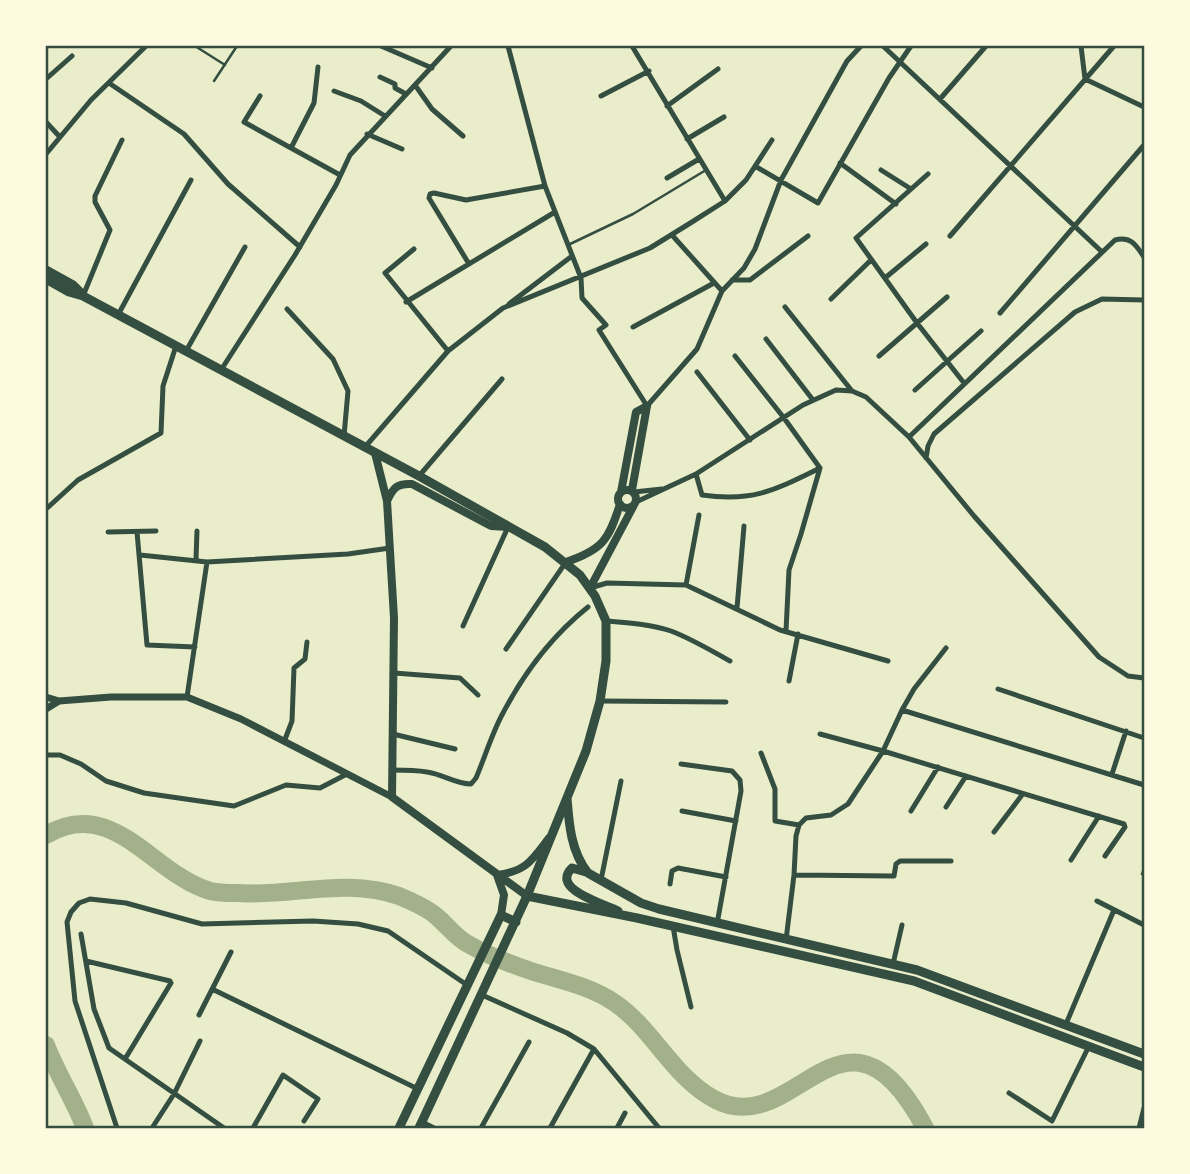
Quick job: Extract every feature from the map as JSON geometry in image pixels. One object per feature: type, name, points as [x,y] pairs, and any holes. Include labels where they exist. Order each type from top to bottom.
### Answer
[{"type":"main road","points":[[46,270],[73,285],[83,296]]},
{"type":"main road","points":[[46,279],[69,292],[83,296],[419,476],[566,562],[590,588],[606,621],[606,662],[600,701],[586,751],[516,922],[421,1125]]},
{"type":"main road","points":[[590,588],[635,503],[633,491],[647,406]]},
{"type":"main road","points":[[566,562],[593,552],[614,523],[620,504],[618,497],[636,412],[647,406]]},
{"type":"main road","points":[[375,453],[387,501],[394,618],[392,797],[527,896],[637,918],[914,981],[1144,1067]]},
{"type":"main road","points":[[387,501],[398,485],[412,484],[491,526],[508,527]]},
{"type":"main road","points":[[621,492],[633,491]]},
{"type":"main road","points":[[620,504],[625,508],[635,503]]},
{"type":"main road","points":[[602,543],[604,548],[611,548]]},
{"type":"main road","points":[[567,797],[570,833],[582,866],[588,873]]},
{"type":"main road","points":[[498,875],[518,872],[552,834]]},
{"type":"main road","points":[[637,918],[571,889],[566,881],[567,873],[572,869],[588,873],[641,903],[717,924],[933,975],[1144,1054]]},
{"type":"main road","points":[[399,1129],[501,915],[504,895],[498,875]]},
{"type":"main road","points":[[501,915],[516,922]]},
{"type":"street","points":[[46,154],[59,136],[146,46]]},
{"type":"street","points":[[381,46],[432,68]]},
{"type":"street","points":[[221,370],[300,247],[350,155],[451,46]]},
{"type":"street","points":[[508,46],[545,186],[581,278],[582,298],[606,325],[599,330],[647,406],[697,349],[722,291],[744,268],[755,249],[781,180],[847,61],[861,46]]},
{"type":"street","points":[[632,46],[724,201]]},
{"type":"street","points":[[883,46],[1101,251]]},
{"type":"street","points":[[755,166],[818,203],[911,46]]},
{"type":"street","points":[[940,99],[986,46]]},
{"type":"street","points":[[1081,46],[1085,79]]},
{"type":"street","points":[[950,236],[1114,46]]},
{"type":"street","points":[[46,79],[72,56]]},
{"type":"street","points":[[291,148],[314,103],[318,67]]},
{"type":"street","points":[[667,107],[718,69]]},
{"type":"street","points":[[601,96],[649,71]]},
{"type":"street","points":[[380,77],[395,84],[396,88],[406,94]]},
{"type":"street","points":[[1085,79],[1144,107]]},
{"type":"street","points":[[109,83],[184,134],[228,184],[300,247]]},
{"type":"street","points":[[415,85],[432,109],[463,136]]},
{"type":"street","points":[[334,91],[361,101],[385,116]]},
{"type":"street","points":[[260,96],[244,122],[341,175]]},
{"type":"street","points":[[687,139],[724,117]]},
{"type":"street","points":[[46,122],[59,136]]},
{"type":"street","points":[[367,134],[402,149]]},
{"type":"street","points":[[83,296],[110,230],[95,202],[95,196],[122,140]]},
{"type":"street","points":[[503,308],[650,248],[724,201],[746,180],[772,140]]},
{"type":"street","points":[[1000,313],[1144,145]]},
{"type":"street","points":[[667,178],[699,159]]},
{"type":"street","points":[[840,163],[895,204]]},
{"type":"street","points":[[881,170],[911,189]]},
{"type":"street","points":[[928,174],[857,236],[857,241],[964,383]]},
{"type":"street","points":[[118,315],[191,180]]},
{"type":"street","points":[[469,264],[429,198],[430,194],[466,200],[545,186]]},
{"type":"street","points":[[407,302],[555,212]]},
{"type":"street","points":[[672,234],[722,291]]},
{"type":"street","points":[[732,280],[750,280],[808,236]]},
{"type":"street","points":[[909,437],[1115,240],[1123,238],[1133,241],[1144,257]]},
{"type":"street","points":[[885,278],[926,244]]},
{"type":"street","points":[[186,351],[245,247]]},
{"type":"street","points":[[414,249],[385,273],[448,351]]},
{"type":"street","points":[[365,447],[448,351],[572,256]]},
{"type":"street","points":[[831,299],[872,260]]},
{"type":"street","points":[[633,327],[714,282]]},
{"type":"street","points":[[879,356],[947,297]]},
{"type":"street","points":[[926,458],[934,434],[1075,312],[1102,299],[1144,300]]},
{"type":"street","points":[[785,307],[852,391]]},
{"type":"street","points":[[287,309],[334,359],[348,391],[344,436]]},
{"type":"street","points":[[915,390],[981,331]]},
{"type":"street","points":[[766,339],[813,400]]},
{"type":"street","points":[[46,509],[78,480],[161,433],[163,386],[176,346]]},
{"type":"street","points":[[735,356],[820,468]]},
{"type":"street","points":[[697,372],[750,440]]},
{"type":"street","points":[[419,476],[502,379]]},
{"type":"street","points":[[635,503],[696,474],[813,400],[836,390],[852,391],[866,397],[909,437],[974,516],[1099,657],[1128,676],[1144,678]]},
{"type":"street","points":[[696,474],[702,495],[746,498],[774,491],[820,468]]},
{"type":"street","points":[[786,631],[789,570],[820,468]]},
{"type":"street","points":[[633,491],[668,489]]},
{"type":"street","points":[[686,585],[699,515]]},
{"type":"street","points":[[737,608],[744,526]]},
{"type":"street","points":[[463,626],[508,527]]},
{"type":"street","points":[[108,532],[156,531]]},
{"type":"street","points":[[196,559],[197,531]]},
{"type":"street","points":[[137,532],[147,645],[195,647]]},
{"type":"street","points":[[140,555],[207,562],[348,554],[390,548]]},
{"type":"street","points":[[187,697],[207,562]]},
{"type":"street","points":[[506,649],[566,562]]},
{"type":"street","points":[[590,588],[607,583],[686,585],[786,631],[888,661]]},
{"type":"street","points":[[392,770],[426,771],[463,784],[471,784],[503,713],[546,647],[568,623],[588,607]]},
{"type":"street","points":[[606,621],[647,625],[669,631],[730,661]]},
{"type":"street","points":[[789,681],[798,634]]},
{"type":"street","points":[[284,741],[292,721],[294,668],[304,659],[307,642]]},
{"type":"street","points":[[786,940],[799,825],[806,818],[831,815],[848,804],[883,751],[914,689],[946,648]]},
{"type":"street","points":[[394,673],[460,678],[478,695]]},
{"type":"street","points":[[998,689],[1144,738]]},
{"type":"street","points":[[46,697],[59,701],[111,697],[187,697],[241,719],[392,797]]},
{"type":"street","points":[[46,709],[59,701]]},
{"type":"street","points":[[600,701],[726,702]]},
{"type":"street","points":[[902,710],[1144,785]]},
{"type":"street","points":[[1112,775],[1126,731]]},
{"type":"street","points":[[393,734],[455,749]]},
{"type":"street","points":[[820,734],[1124,824],[1125,827],[1105,856]]},
{"type":"street","points":[[761,753],[775,789],[775,821],[799,825]]},
{"type":"street","points":[[46,755],[60,755],[82,764],[106,781],[144,793],[234,806],[286,785],[320,788],[347,774]]},
{"type":"street","points":[[681,764],[732,771],[737,776],[741,791],[717,924]]},
{"type":"street","points":[[911,811],[938,767]]},
{"type":"street","points":[[946,807],[966,776]]},
{"type":"street","points":[[601,881],[621,780]]},
{"type":"street","points":[[994,832],[1021,794]]},
{"type":"street","points":[[682,811],[736,821]]},
{"type":"street","points":[[1071,860],[1100,816]]},
{"type":"street","points":[[794,875],[894,876],[900,861],[951,861]]},
{"type":"street","points":[[670,884],[672,872],[678,869],[726,877]]},
{"type":"street","points":[[117,1129],[75,1002],[67,922],[79,903],[90,899],[112,900],[202,924],[313,921],[358,924],[388,931],[469,982]]},
{"type":"street","points":[[1097,901],[1144,925]]},
{"type":"street","points":[[1066,1024],[1114,910]]},
{"type":"street","points":[[893,964],[902,925]]},
{"type":"street","points":[[673,926],[691,1007]]},
{"type":"street","points":[[81,934],[94,1009],[109,1048],[224,1129]]},
{"type":"street","points":[[199,1015],[231,952]]},
{"type":"street","points":[[86,960],[170,981],[171,984],[125,1059]]},
{"type":"street","points":[[212,989],[418,1089]]},
{"type":"street","points":[[482,995],[567,1032],[594,1049],[659,1129]]},
{"type":"street","points":[[152,1129],[174,1094],[200,1041]]},
{"type":"street","points":[[481,1129],[529,1042]]},
{"type":"street","points":[[1009,1093],[1052,1121],[1089,1046]]},
{"type":"street","points":[[550,1129],[594,1049]]},
{"type":"street","points":[[253,1129],[284,1075],[318,1099],[304,1121]]},
{"type":"street","points":[[1139,1129],[1144,1108]]},
{"type":"street","points":[[617,1129],[625,1113]]},
{"type":"street","points":[[421,1125],[434,1129]]},
{"type":"lane","points":[[195,46],[225,65]]},
{"type":"lane","points":[[214,81],[237,46]]},
{"type":"lane","points":[[568,245],[633,214],[706,170]]},
{"type":"lane","points":[[1142,874],[1144,869]]},
{"type":"waterway","points":[[46,835],[70,825],[92,824],[112,831],[189,882],[213,892],[257,893],[359,888],[399,896],[428,910],[459,938],[483,952],[606,997],[641,1026],[687,1078],[714,1099],[743,1107],[770,1101],[819,1073],[844,1063],[869,1065],[896,1085],[925,1128]]},
{"type":"waterway","points":[[46,1045],[85,1128]]}]
